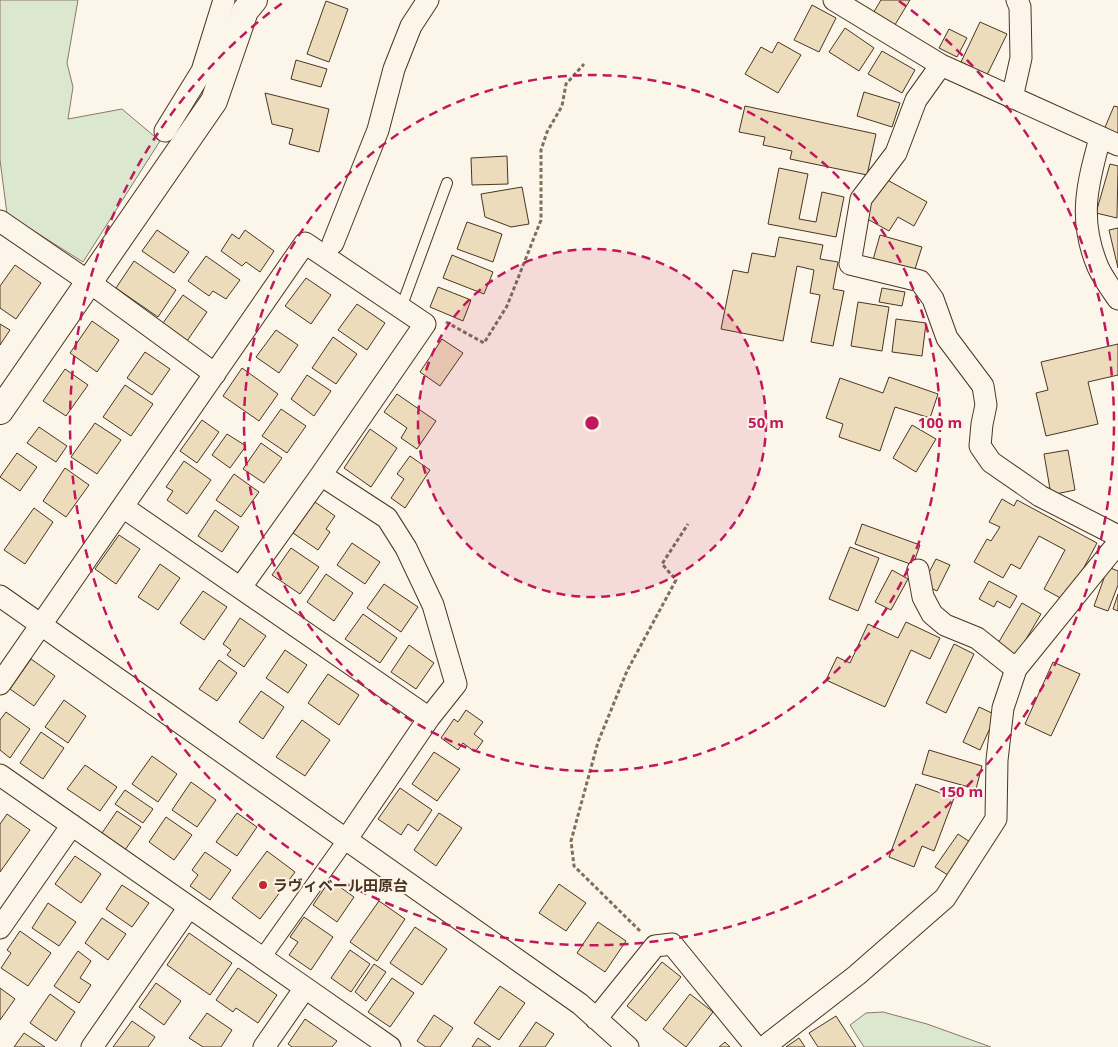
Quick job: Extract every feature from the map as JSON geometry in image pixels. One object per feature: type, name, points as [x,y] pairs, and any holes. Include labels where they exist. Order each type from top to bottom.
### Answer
[{"type":"street","points":[[165,131],[202,71],[224,0]]},
{"type":"street","points":[[0,411],[214,101],[245,11],[254,0]]},
{"type":"street","points":[[333,243],[378,130],[394,69],[411,26],[428,0]]},
{"type":"street","points":[[834,0],[941,65],[1109,142],[1088,182],[1086,228],[1098,267],[1118,299]]},
{"type":"street","points":[[1012,98],[1021,58],[1020,8],[1017,0]]},
{"type":"street","points":[[941,65],[916,100],[896,154],[861,199],[850,264],[920,281],[933,299],[947,338],[983,386],[986,405],[980,446],[991,462],[1040,496],[1118,536]]},
{"type":"street","points":[[0,221],[89,282],[215,374]]},
{"type":"street","points":[[0,684],[304,243],[425,324],[241,587]]},
{"type":"street","points":[[262,958],[346,840],[429,718],[456,684],[433,605],[406,548],[387,518],[321,475]]},
{"type":"street","points":[[123,507],[429,718]]},
{"type":"street","points":[[764,1047],[857,975],[945,898],[996,819],[997,760],[1003,708],[1016,669],[1118,542]]},
{"type":"street","points":[[918,570],[923,597],[932,614],[945,625],[978,638],[1016,669]]},
{"type":"street","points":[[0,596],[580,1004],[628,1047]]},
{"type":"street","points":[[0,775],[390,1047]]},
{"type":"street","points":[[0,928],[72,826]]},
{"type":"street","points":[[92,1047],[189,907]]},
{"type":"street","points":[[596,1019],[655,946],[672,944],[756,1047]]},
{"type":"street","points":[[264,1047],[305,988]]},
{"type":"lane","points":[[402,308],[447,182]]},
{"type":"path","points":[[425,324],[438,318],[484,343],[507,306],[541,220],[541,150],[547,132],[562,106],[566,84],[584,64]]},
{"type":"path","points":[[655,946],[574,866],[571,841],[598,742],[627,671],[676,580],[662,564],[688,524]]},
{"type":"green space","points":[[0,0],[78,0],[67,63],[73,87],[68,119],[122,109],[160,141],[83,262],[7,214],[0,160]]},
{"type":"green space","points":[[883,1012],[927,1024],[991,1047],[864,1047],[850,1025],[866,1013]]},
{"type":"building","points":[[881,0],[910,0],[893,28],[872,15]]},
{"type":"building","points":[[326,1],[348,9],[329,62],[307,54]]},
{"type":"building","points":[[812,5],[836,18],[819,52],[794,40]]},
{"type":"building","points":[[980,22],[1007,34],[987,75],[961,62]]},
{"type":"building","points":[[845,28],[874,48],[859,71],[829,52]]},
{"type":"building","points":[[949,29],[967,38],[957,57],[939,48]]},
{"type":"building","points":[[778,42],[801,55],[778,93],[745,74],[761,47],[772,53]]},
{"type":"building","points":[[882,51],[915,70],[902,93],[868,74]]},
{"type":"building","points":[[296,60],[327,69],[321,87],[291,79]]},
{"type":"building","points":[[864,92],[900,103],[892,127],[857,116]]},
{"type":"building","points":[[265,93],[329,109],[319,152],[289,144],[293,129],[272,124]]},
{"type":"building","points":[[745,106],[876,134],[867,175],[790,159],[792,151],[763,145],[765,137],[739,132]]},
{"type":"building","points":[[1114,106],[1118,107],[1118,138],[1103,132]]},
{"type":"building","points":[[507,156],[508,184],[472,185],[471,158]]},
{"type":"building","points":[[1110,164],[1118,166],[1117,218],[1096,213]]},
{"type":"building","points":[[779,168],[808,174],[799,219],[816,222],[822,192],[844,197],[836,237],[768,224]]},
{"type":"building","points":[[882,177],[927,202],[914,226],[898,217],[889,231],[860,215]]},
{"type":"building","points":[[522,187],[529,224],[511,227],[485,217],[481,194]]},
{"type":"building","points":[[467,222],[502,234],[493,262],[457,249]]},
{"type":"building","points":[[1118,228],[1118,268],[1109,230]]},
{"type":"building","points":[[157,230],[189,252],[174,273],[142,251]]},
{"type":"building","points":[[245,230],[274,251],[260,272],[246,262],[242,266],[221,251],[232,234],[239,239]]},
{"type":"building","points":[[880,235],[922,247],[914,272],[873,260]]},
{"type":"building","points":[[779,237],[823,245],[820,259],[838,262],[833,289],[844,291],[833,346],[811,342],[820,295],[810,293],[814,270],[797,266],[783,341],[721,329],[733,270],[748,273],[752,253],[775,257]]},
{"type":"building","points":[[452,255],[493,272],[484,294],[443,278]]},
{"type":"building","points":[[206,256],[240,280],[226,299],[213,291],[209,296],[188,281]]},
{"type":"building","points":[[134,261],[176,290],[158,317],[116,288]]},
{"type":"building","points":[[15,265],[41,283],[16,319],[0,308],[0,286]]},
{"type":"building","points":[[306,278],[331,295],[311,324],[285,306]]},
{"type":"building","points":[[438,287],[471,300],[463,321],[430,307]]},
{"type":"building","points":[[882,288],[905,292],[902,306],[879,302]]},
{"type":"building","points":[[183,295],[207,312],[187,341],[163,323]]},
{"type":"building","points":[[858,302],[889,307],[882,351],[851,346]]},
{"type":"building","points":[[357,304],[385,323],[367,350],[338,330]]},
{"type":"building","points":[[896,319],[926,323],[922,356],[892,352]]},
{"type":"building","points":[[92,321],[119,340],[97,372],[70,353]]},
{"type":"building","points":[[0,324],[10,330],[0,345]]},
{"type":"building","points":[[276,330],[298,345],[279,373],[256,357]]},
{"type":"building","points":[[333,337],[357,354],[336,384],[312,368]]},
{"type":"building","points":[[442,339],[463,353],[440,386],[420,372]]},
{"type":"building","points":[[1118,344],[1118,375],[1088,382],[1098,424],[1046,436],[1036,393],[1048,390],[1041,362]]},
{"type":"building","points":[[145,352],[170,369],[152,395],[127,378]]},
{"type":"building","points":[[242,368],[278,394],[259,421],[223,396]]},
{"type":"building","points":[[65,369],[88,385],[66,416],[43,401]]},
{"type":"building","points":[[307,375],[331,391],[314,416],[291,399]]},
{"type":"building","points":[[889,377],[938,394],[930,418],[895,407],[880,451],[839,437],[843,424],[826,418],[840,378],[883,393]]},
{"type":"building","points":[[125,385],[153,404],[131,436],[103,417]]},
{"type":"building","points":[[397,394],[436,421],[417,449],[401,438],[407,428],[384,412]]},
{"type":"building","points":[[281,409],[306,426],[287,453],[262,436]]},
{"type":"building","points":[[202,420],[219,432],[197,463],[180,451]]},
{"type":"building","points":[[95,423],[121,440],[97,474],[71,457]]},
{"type":"building","points":[[912,425],[936,439],[916,472],[893,458]]},
{"type":"building","points":[[39,427],[67,446],[56,462],[27,443]]},
{"type":"building","points":[[370,429],[397,448],[371,487],[344,468]]},
{"type":"building","points":[[227,434],[246,446],[230,468],[212,455]]},
{"type":"building","points":[[261,443],[282,458],[264,483],[243,469]]},
{"type":"building","points":[[1068,450],[1075,490],[1051,495],[1044,454]]},
{"type":"building","points":[[17,453],[37,467],[20,491],[0,477]]},
{"type":"building","points":[[410,456],[430,470],[405,508],[391,498],[404,479],[397,474]]},
{"type":"building","points":[[184,461],[211,480],[187,514],[167,500],[173,491],[166,487]]},
{"type":"building","points":[[65,468],[89,485],[66,517],[43,501]]},
{"type":"building","points":[[234,474],[259,492],[241,517],[216,500]]},
{"type":"building","points":[[1002,499],[1014,506],[1017,500],[1097,543],[1066,601],[1044,589],[1065,550],[1039,536],[1020,569],[1011,564],[1003,578],[974,562],[987,539],[991,541],[1000,527],[989,522]]},
{"type":"building","points":[[315,502],[335,516],[326,529],[330,532],[318,550],[293,533]]},
{"type":"building","points":[[34,508],[53,522],[25,564],[4,550]]},
{"type":"building","points":[[215,510],[239,527],[222,552],[198,536]]},
{"type":"building","points":[[862,524],[920,545],[913,565],[855,544]]},
{"type":"building","points":[[119,535],[140,549],[116,584],[95,569]]},
{"type":"building","points":[[352,543],[380,562],[365,584],[337,565]]},
{"type":"building","points":[[850,547],[879,558],[858,611],[829,599]]},
{"type":"building","points":[[291,548],[319,567],[300,594],[272,575]]},
{"type":"building","points":[[936,559],[950,565],[937,591],[923,584]]},
{"type":"building","points":[[160,564],[180,578],[158,610],[138,597]]},
{"type":"building","points":[[1108,567],[1118,571],[1118,585],[1108,611],[1094,606]]},
{"type":"building","points":[[892,570],[908,579],[891,610],[875,602]]},
{"type":"building","points":[[326,574],[353,593],[334,621],[307,602]]},
{"type":"building","points":[[989,581],[1017,596],[1010,608],[997,601],[994,607],[979,599]]},
{"type":"building","points":[[384,584],[418,607],[401,632],[367,608]]},
{"type":"building","points":[[203,591],[227,607],[204,640],[180,623]]},
{"type":"building","points":[[1118,594],[1118,611],[1113,609]]},
{"type":"building","points":[[1022,603],[1041,614],[1016,656],[997,645]]},
{"type":"building","points":[[363,614],[397,638],[380,663],[345,639]]},
{"type":"building","points":[[240,618],[266,636],[244,667],[227,655],[231,650],[223,644]]},
{"type":"building","points":[[906,622],[940,638],[930,659],[911,650],[885,707],[826,680],[837,657],[850,663],[868,624],[898,638]]},
{"type":"building","points":[[954,644],[974,654],[946,713],[926,703]]},
{"type":"building","points":[[409,645],[434,663],[416,689],[391,672]]},
{"type":"building","points":[[285,650],[307,665],[288,693],[266,678]]},
{"type":"building","points":[[31,659],[55,676],[34,706],[10,689]]},
{"type":"building","points":[[219,660],[237,673],[217,701],[199,689]]},
{"type":"building","points":[[1053,662],[1080,674],[1051,736],[1025,724]]},
{"type":"building","points":[[328,674],[359,695],[339,725],[308,703]]},
{"type":"building","points":[[261,691],[284,707],[263,739],[239,722]]},
{"type":"building","points":[[64,700],[86,716],[68,743],[45,727]]},
{"type":"building","points":[[979,707],[996,715],[980,750],[963,742]]},
{"type":"building","points":[[466,710],[483,722],[474,734],[483,741],[475,752],[463,743],[458,750],[441,738],[454,719],[458,722]]},
{"type":"building","points":[[6,712],[30,729],[10,758],[0,750],[0,720]]},
{"type":"building","points":[[302,720],[330,740],[305,776],[276,757]]},
{"type":"building","points":[[41,732],[64,748],[43,779],[20,763]]},
{"type":"building","points":[[929,750],[982,766],[976,789],[922,774]]},
{"type":"building","points":[[434,752],[460,769],[437,801],[412,784]]},
{"type":"building","points":[[152,756],[177,774],[158,802],[132,784]]},
{"type":"building","points":[[85,765],[117,787],[100,811],[67,789]]},
{"type":"building","points":[[191,782],[216,800],[197,827],[172,810]]},
{"type":"building","points":[[916,784],[954,798],[934,851],[922,846],[914,867],[889,857]]},
{"type":"building","points":[[400,788],[432,810],[418,831],[408,824],[401,835],[378,819]]},
{"type":"building","points":[[125,790],[153,809],[143,823],[115,804]]},
{"type":"building","points":[[117,811],[141,827],[125,850],[102,833]]},
{"type":"building","points":[[237,813],[257,827],[237,856],[216,842]]},
{"type":"building","points":[[439,813],[462,828],[436,866],[414,850]]},
{"type":"building","points":[[7,814],[30,830],[0,872],[0,824]]},
{"type":"building","points":[[166,817],[192,835],[174,860],[149,842]]},
{"type":"building","points":[[958,834],[973,844],[951,877],[935,867]]},
{"type":"building","name":"ラヴィベール田原台","points":[[267,851],[295,872],[260,919],[232,898]]},
{"type":"building","points":[[205,852],[231,870],[210,900],[190,886],[198,875],[192,870]]},
{"type":"building","points":[[75,856],[101,874],[81,903],[55,884]]},
{"type":"building","points":[[330,880],[354,897],[337,922],[313,905]]},
{"type":"building","points":[[559,884],[586,903],[566,931],[539,913]]},
{"type":"building","points":[[122,885],[149,903],[132,927],[106,909]]},
{"type":"building","points":[[379,901],[405,919],[377,961],[350,942]]},
{"type":"building","points":[[48,903],[76,922],[59,946],[32,928]]},
{"type":"building","points":[[304,917],[333,937],[311,970],[289,955],[298,942],[290,937]]},
{"type":"building","points":[[102,918],[126,934],[108,960],[85,943]]},
{"type":"building","points":[[598,922],[626,941],[605,972],[577,953]]},
{"type":"building","points":[[415,927],[447,949],[422,985],[390,963]]},
{"type":"building","points":[[20,931],[51,953],[28,986],[1,968],[11,953],[7,950]]},
{"type":"building","points":[[189,933],[232,963],[210,995],[167,965]]},
{"type":"building","points":[[350,950],[370,964],[351,992],[331,978]]},
{"type":"building","points":[[78,951],[91,961],[80,978],[91,985],[79,1003],[54,986]]},
{"type":"building","points":[[662,962],[681,977],[646,1021],[627,1006]]},
{"type":"building","points":[[374,964],[386,972],[366,1001],[355,992]]},
{"type":"building","points":[[238,968],[277,995],[258,1023],[236,1008],[233,1012],[216,1000]]},
{"type":"building","points":[[392,978],[414,993],[390,1027],[368,1012]]},
{"type":"building","points":[[156,983],[181,1001],[164,1025],[139,1007]]},
{"type":"building","points":[[500,986],[525,1003],[499,1040],[474,1023]]},
{"type":"building","points":[[0,988],[15,999],[0,1020]]},
{"type":"building","points":[[50,994],[75,1012],[56,1041],[30,1023]]},
{"type":"building","points":[[690,994],[713,1012],[686,1047],[663,1029]]},
{"type":"building","points":[[207,1013],[232,1030],[221,1047],[203,1047],[189,1038]]},
{"type":"building","points":[[434,1015],[453,1028],[440,1047],[426,1047],[417,1041]]},
{"type":"building","points":[[836,1016],[856,1047],[818,1047],[809,1033]]},
{"type":"building","points":[[305,1019],[337,1041],[332,1047],[292,1047],[288,1044]]},
{"type":"building","points":[[132,1021],[155,1037],[148,1047],[113,1047]]},
{"type":"building","points":[[536,1022],[554,1034],[545,1047],[519,1047]]},
{"type":"building","points":[[24,1033],[45,1047],[14,1047]]},
{"type":"building","points":[[478,1038],[491,1047],[472,1047]]},
{"type":"building","points":[[799,1038],[805,1047],[786,1047]]},
{"type":"building","points":[[725,1042],[730,1047],[719,1047]]},
{"type":"place","name":"ラヴィベール田原台","points":[[263,885]]}]
